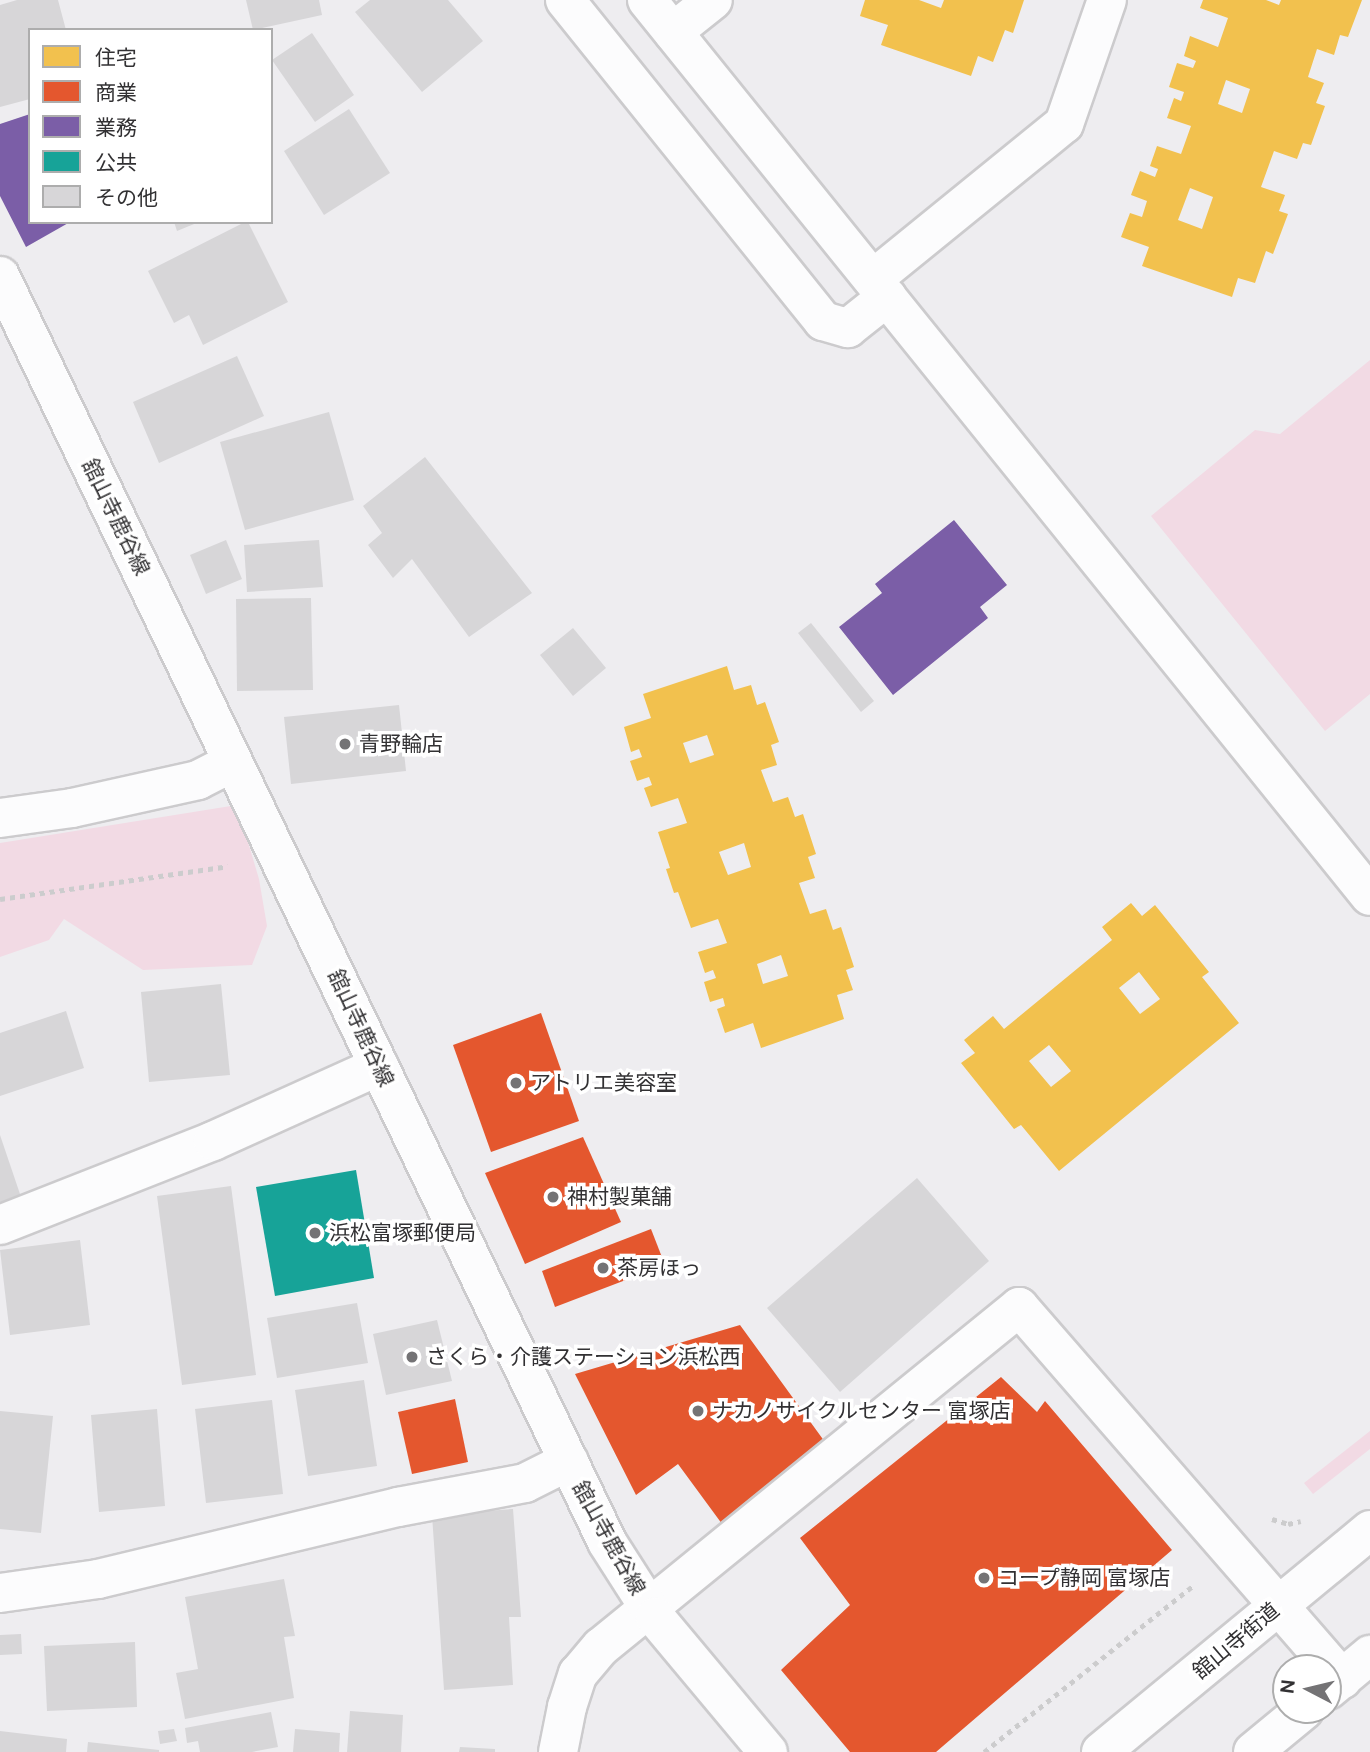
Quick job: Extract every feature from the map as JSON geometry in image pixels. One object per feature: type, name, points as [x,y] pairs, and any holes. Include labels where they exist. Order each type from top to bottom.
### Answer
[{"type":"street","points":[[565,0],[823,321],[848,328],[880,288],[1064,124],[1107,0]]},
{"type":"street","points":[[648,0],[1370,896]]},
{"type":"street","points":[[673,32],[713,0]]},
{"type":"street","name":"舘山寺鹿谷線","points":[[0,276],[607,1542],[649,1608],[768,1752]]},
{"type":"street","points":[[0,818],[72,808],[198,780],[233,762]]},
{"type":"street","points":[[0,1225],[213,1141],[379,1066]]},
{"type":"street","points":[[558,1752],[567,1707],[578,1674],[601,1647],[1019,1307],[1280,1605],[1347,1675]]},
{"type":"street","points":[[0,1593],[98,1579],[398,1507],[525,1483],[569,1461]]},
{"type":"street","name":"舘山寺街道","points":[[1101,1752],[1370,1530]]},
{"type":"street","points":[[1253,1752],[1287,1724]]},
{"type":"path","points":[[0,899],[237,864],[274,847]]},
{"type":"path","points":[[984,1752],[1234,1553],[1268,1518],[1288,1524],[1307,1520]]},
{"type":"shaded area","points":[[1370,360],[1370,694],[1325,731],[1151,516],[1255,430],[1280,434]]},
{"type":"shaded area","points":[[237,805],[259,879],[267,926],[252,965],[143,970],[64,919],[49,940],[0,957],[0,843]]},
{"type":"shaded area","points":[[1370,1431],[1370,1449],[1313,1494],[1304,1483]]},
{"type":"building: 住宅","points":[[865,0],[919,0],[941,8],[944,0],[1024,0],[1013,33],[1005,30],[993,62],[978,56],[971,76],[881,45],[888,25],[860,16]]},
{"type":"building: 住宅","points":[[1203,0],[1266,0],[1279,5],[1281,0],[1362,0],[1348,37],[1340,35],[1334,55],[1317,49],[1308,77],[1324,83],[1316,103],[1325,106],[1311,145],[1303,143],[1297,159],[1274,151],[1261,187],[1285,195],[1279,211],[1288,214],[1273,254],[1266,251],[1255,283],[1238,278],[1232,297],[1142,266],[1149,247],[1121,237],[1130,213],[1142,217],[1147,201],[1131,195],[1140,171],[1155,177],[1158,169],[1150,166],[1157,146],[1181,154],[1191,126],[1167,118],[1174,98],[1181,101],[1184,92],[1169,87],[1177,63],[1193,68],[1196,61],[1184,56],[1190,36],[1218,47],[1228,18],[1200,8]],"holes":[[[1226,80],[1250,89],[1242,113],[1218,104]],[[1190,188],[1213,197],[1202,229],[1178,220]]]},
{"type":"building: 住宅","points":[[727,666],[734,690],[751,685],[757,705],[765,702],[779,742],[771,745],[777,765],[761,770],[773,802],[788,797],[795,817],[803,814],[816,854],[808,857],[815,878],[799,883],[810,914],[826,909],[833,930],[841,927],[854,967],[846,970],[853,990],[837,995],[844,1019],[761,1048],[753,1023],[725,1033],[717,1009],[725,1006],[723,998],[710,1002],[704,982],[716,978],[713,970],[705,973],[698,952],[727,943],[718,919],[691,928],[678,892],[674,893],[666,869],[670,868],[658,832],[687,823],[678,798],[651,807],[644,788],[652,785],[649,777],[637,781],[630,761],[642,757],[639,749],[631,752],[624,727],[651,718],[643,694]],"holes":[[[707,735],[714,755],[690,763],[683,743]],[[744,843],[751,867],[728,875],[719,852]],[[781,955],[788,976],[763,984],[757,964]]]},
{"type":"building: 住宅","points":[[1131,903],[1142,916],[1155,905],[1209,972],[1202,977],[1239,1023],[1059,1171],[1021,1125],[1014,1129],[961,1063],[975,1053],[964,1040],[993,1016],[1004,1029],[1112,940],[1102,927]],"holes":[[[1139,972],[1160,999],[1140,1014],[1119,988]],[[1049,1045],[1071,1071],[1051,1087],[1029,1061]]]},
{"type":"building: 商業","name":"アトリエ美容室","points":[[541,1013],[579,1121],[491,1152],[453,1045]]},
{"type":"building: 商業","name":"神村製菓舗","points":[[583,1137],[621,1222],[525,1264],[485,1173]]},
{"type":"building: 商業","name":"茶房ほっ","points":[[651,1229],[665,1265],[555,1307],[542,1271]]},
{"type":"building: 商業","name":"ナカノサイクルセンター 富塚店","points":[[740,1325],[830,1449],[725,1528],[678,1464],[636,1495],[575,1374]]},
{"type":"building: 商業","name":"コープ静岡 富塚店","points":[[1001,1377],[1037,1412],[1045,1401],[1172,1550],[936,1752],[850,1752],[781,1670],[850,1605],[800,1538]]},
{"type":"building: 商業","points":[[455,1399],[468,1462],[412,1474],[398,1412]]},
{"type":"building: 業務","points":[[28,115],[28,224],[66,224],[26,247],[0,196],[0,124]]},
{"type":"building: 業務","points":[[954,520],[1007,585],[980,607],[988,618],[893,695],[839,627],[882,593],[875,584]]},
{"type":"building: 公共","name":"浜松富塚郵便局","points":[[356,1170],[374,1278],[275,1296],[256,1187]]},
{"type":"building: その他","points":[[17,0],[58,0],[65,28],[28,28],[28,100],[0,107],[0,5]]},
{"type":"building: その他","points":[[246,0],[319,0],[322,15],[253,28]]},
{"type":"building: その他","points":[[370,0],[448,0],[483,41],[422,92],[355,12]]},
{"type":"building: その他","points":[[312,33],[354,95],[315,122],[273,59]]},
{"type":"building: その他","points":[[349,109],[390,173],[324,215],[284,151]]},
{"type":"building: その他","points":[[175,224],[194,224],[177,231]]},
{"type":"building: その他","points":[[241,224],[249,224],[288,302],[203,345],[189,315],[174,323],[148,271]]},
{"type":"building: その他","points":[[237,356],[264,416],[159,463],[133,402]]},
{"type":"building: その他","points":[[329,412],[354,500],[245,530],[220,442]]},
{"type":"building: その他","points":[[425,457],[532,593],[469,637],[412,559],[393,578],[368,545],[382,533],[363,506]]},
{"type":"building: その他","points":[[226,540],[242,579],[206,594],[190,555]]},
{"type":"building: その他","points":[[319,540],[323,587],[247,592],[244,545]]},
{"type":"building: その他","points":[[311,598],[313,690],[237,691],[236,599]]},
{"type":"building: その他","points":[[811,623],[874,701],[861,712],[798,633]]},
{"type":"building: その他","points":[[573,628],[606,668],[573,696],[540,655]]},
{"type":"building: その他","name":"青野輪店","points":[[399,705],[406,771],[291,784],[284,717]]},
{"type":"building: その他","points":[[221,984],[230,1075],[149,1082],[141,992]]},
{"type":"building: その他","points":[[66,1011],[84,1068],[0,1096],[0,1033]]},
{"type":"building: その他","points":[[0,1135],[21,1197],[0,1204]]},
{"type":"building: その他","points":[[917,1178],[989,1261],[840,1392],[767,1308]]},
{"type":"building: その他","points":[[231,1186],[256,1375],[182,1385],[157,1196]]},
{"type":"building: その他","points":[[80,1240],[90,1325],[10,1335],[0,1250]]},
{"type":"building: その他","points":[[357,1303],[368,1363],[277,1378],[267,1318]]},
{"type":"building: その他","name":"さくら・介護ステーション浜松西","points":[[437,1320],[452,1381],[386,1395],[373,1334]]},
{"type":"building: その他","points":[[364,1380],[377,1466],[308,1476],[295,1390]]},
{"type":"building: その他","points":[[272,1400],[283,1494],[206,1503],[195,1409]]},
{"type":"building: その他","points":[[157,1409],[165,1506],[99,1512],[91,1415]]},
{"type":"building: その他","points":[[0,1411],[53,1416],[41,1533],[0,1529]]},
{"type":"building: その他","points":[[513,1509],[521,1617],[509,1617],[513,1685],[444,1690],[432,1515]]},
{"type":"building: その他","points":[[284,1579],[295,1636],[284,1637],[294,1698],[185,1719],[176,1673],[198,1669],[185,1597]]},
{"type":"building: その他","points":[[21,1634],[22,1654],[0,1655],[0,1635]]},
{"type":"building: その他","points":[[135,1642],[137,1707],[47,1711],[44,1646]]},
{"type":"building: その他","points":[[350,1711],[403,1715],[401,1752],[347,1752]]},
{"type":"building: その他","points":[[271,1712],[278,1747],[252,1752],[200,1752],[198,1741],[187,1743],[185,1728]]},
{"type":"building: その他","points":[[174,1729],[177,1741],[160,1744],[158,1731]]},
{"type":"building: その他","points":[[295,1729],[340,1733],[339,1752],[293,1752]]},
{"type":"building: その他","points":[[0,1731],[67,1739],[66,1752],[0,1752]]},
{"type":"building: その他","points":[[88,1742],[159,1750],[159,1752],[87,1752]]},
{"type":"building: その他","points":[[460,1747],[495,1749],[495,1752],[459,1752]]},
{"type":"place","name":"青野輪店","points":[[345,744]]},
{"type":"place","name":"アトリエ美容室","points":[[516,1083]]},
{"type":"place","name":"神村製菓舗","points":[[553,1197]]},
{"type":"place","name":"浜松富塚郵便局","points":[[315,1233]]},
{"type":"place","name":"茶房ほっ","points":[[603,1268]]},
{"type":"place","name":"さくら・介護ステーション浜松西","points":[[412,1357]]},
{"type":"place","name":"ナカノサイクルセンター 富塚店","points":[[698,1411]]},
{"type":"place","name":"コープ静岡 富塚店","points":[[984,1578]]}]
